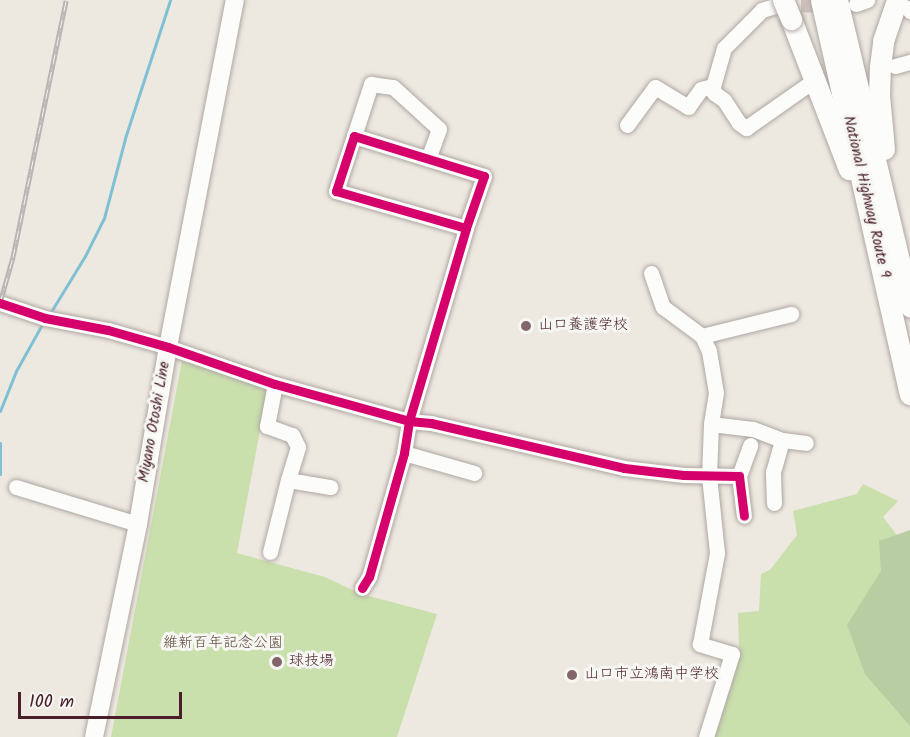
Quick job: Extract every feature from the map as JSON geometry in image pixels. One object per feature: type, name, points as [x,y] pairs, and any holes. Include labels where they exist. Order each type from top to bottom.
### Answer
[{"type":"highway","name":"National Highway Route 9","points":[[821,0],[910,394]]},
{"type":"highway","name":"National Highway Route 9","points":[[853,1],[910,306]]},
{"type":"highway","points":[[777,6],[873,228]]},
{"type":"highway","points":[[905,6],[883,41],[879,95],[890,192],[910,282]]},
{"type":"main road","name":"Miyano Otoshi Line","points":[[94,737],[138,524],[168,347],[235,0]]},
{"type":"street","points":[[777,6],[743,26],[724,48],[712,86],[714,93],[724,100],[739,123],[746,128],[806,86]]},
{"type":"street","points":[[428,159],[440,129],[393,87],[371,84],[336,191],[466,228]]},
{"type":"street","points":[[627,125],[655,87],[688,107],[701,89],[712,86]]},
{"type":"street","points":[[354,136],[484,176],[466,228],[409,421],[404,453],[369,577],[362,588]]},
{"type":"street","points":[[651,273],[663,307],[702,336],[709,351],[716,393],[711,424],[709,476],[717,553],[700,644],[732,654],[706,737]]},
{"type":"street","points":[[0,303],[45,318],[108,330],[168,347],[275,384],[409,421],[431,423],[624,468],[709,476],[739,476]]},
{"type":"street","points":[[702,336],[791,315]]},
{"type":"street","points":[[270,552],[298,447],[292,435],[267,426],[275,384]]},
{"type":"street","points":[[711,424],[753,429],[782,440],[806,443]]},
{"type":"street","points":[[774,503],[773,472],[782,440]]},
{"type":"street","points":[[744,516],[739,476],[750,445]]},
{"type":"street","points":[[404,453],[474,473]]},
{"type":"street","points":[[288,480],[330,487]]},
{"type":"street","points":[[16,487],[138,524]]},
{"type":"green space","name":"維新百年記念公園","points":[[182,361],[263,382],[267,393],[237,553],[325,577],[361,594],[437,614],[397,737],[111,737]]},
{"type":"green space","points":[[863,484],[898,501],[883,517],[910,552],[910,737],[712,737],[739,650],[738,613],[759,611],[761,574],[770,570],[797,535],[793,511],[857,494]]},
{"type":"green space","points":[[910,530],[910,726],[865,674],[847,625],[881,571],[879,541]]},
{"type":"waterway","points":[[52,310],[85,256],[104,218],[126,135],[170,0]]},
{"type":"waterway","points":[[0,411],[16,371],[41,326]]},
{"type":"waterway","points":[[0,443],[0,474]]},
{"type":"tunnel","points":[[778,5],[829,4]]},
{"type":"tunnel","points":[[807,86],[889,67]]},
{"type":"railway","points":[[0,303],[13,257],[66,0]]},
{"type":"cycle path","points":[[362,588],[369,577],[404,453],[409,421],[466,228],[484,176],[354,136],[336,191],[466,228]]},
{"type":"cycle path","points":[[0,303],[45,318],[108,330],[168,347],[275,384],[409,421],[431,423],[624,468],[684,475],[739,476],[744,516]]},
{"type":"place","name":"山口養護学校","points":[[526,326]]},
{"type":"place","name":"球技場","points":[[277,662]]},
{"type":"place","name":"山口市立鴻南中学校","points":[[572,675]]}]
